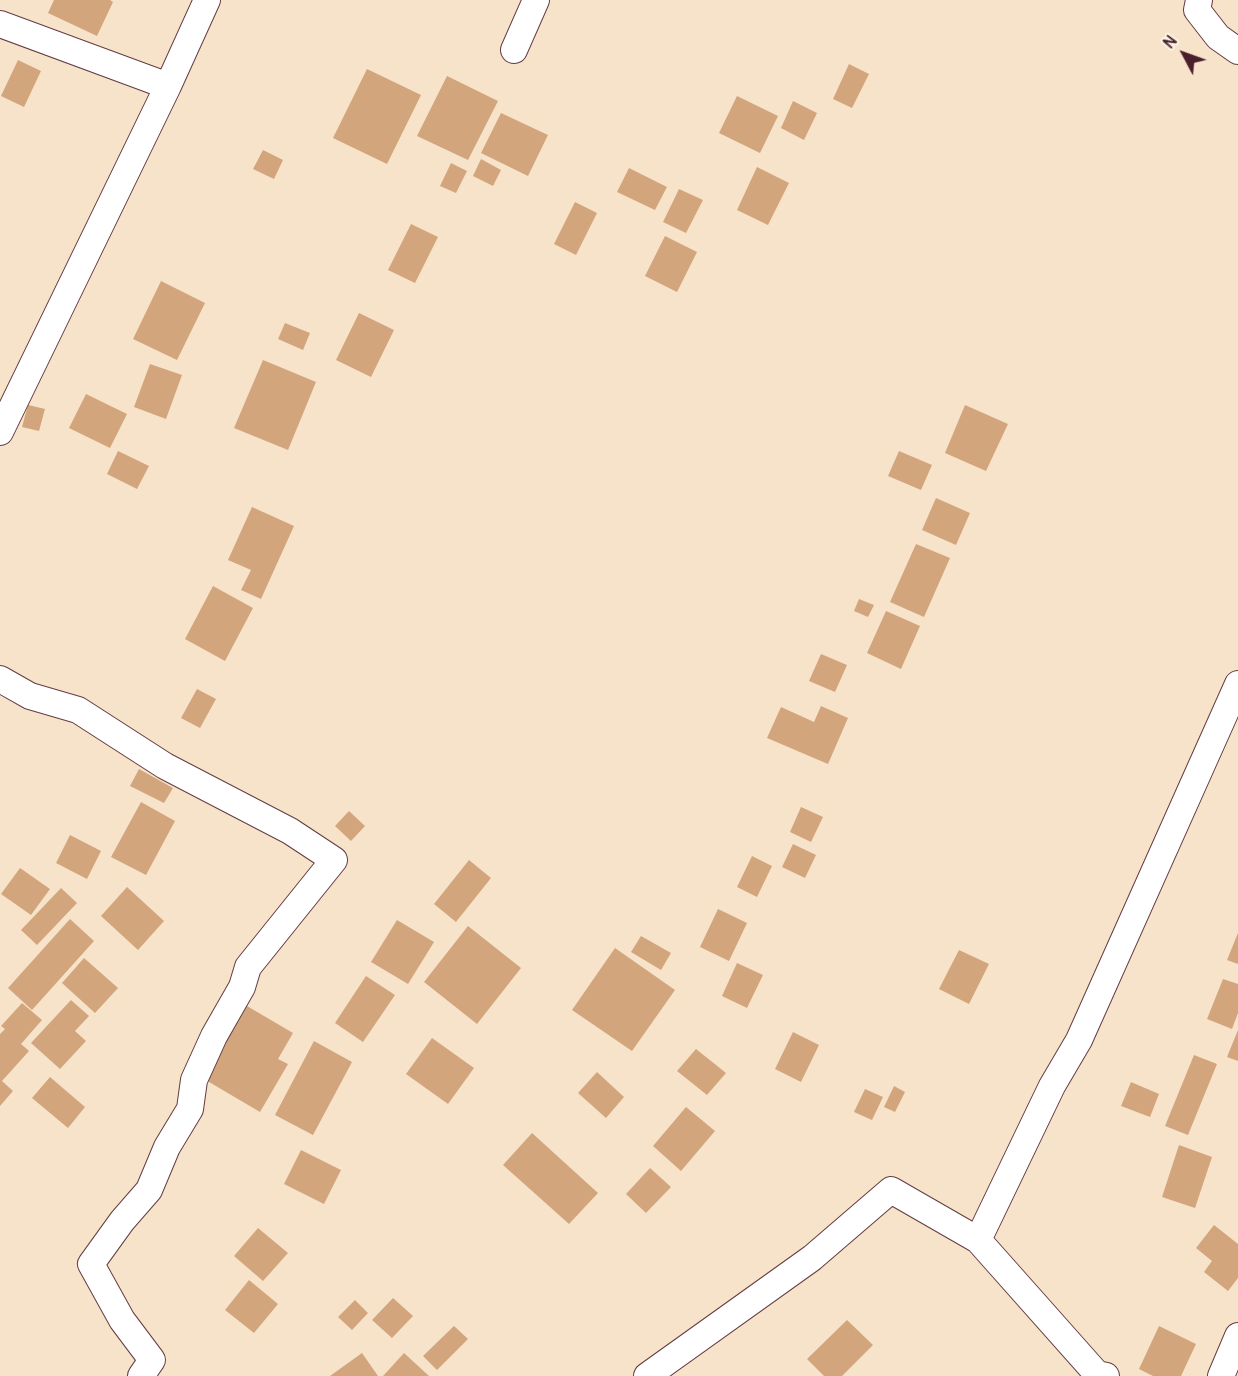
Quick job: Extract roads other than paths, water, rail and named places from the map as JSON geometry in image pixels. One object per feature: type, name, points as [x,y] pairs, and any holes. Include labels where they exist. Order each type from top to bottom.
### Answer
[{"type":"street","points":[[0,432],[168,86],[207,0]]},
{"type":"street","points":[[514,50],[536,0]]},
{"type":"street","points":[[1199,0],[1197,10],[1218,37],[1238,51]]},
{"type":"street","points":[[0,24],[168,86]]},
{"type":"street","points":[[0,679],[30,696],[78,710],[165,766],[290,831],[334,860],[248,967],[242,987],[214,1036],[194,1080],[190,1109],[167,1147],[149,1190],[122,1221],[91,1264],[122,1320],[152,1360],[141,1376]]},
{"type":"street","points":[[978,1240],[1052,1086],[1079,1040],[1238,684]]},
{"type":"street","points":[[647,1376],[812,1258],[891,1190],[978,1240],[1097,1374],[1106,1376]]},
{"type":"street","points":[[1221,1376],[1238,1336]]}]
